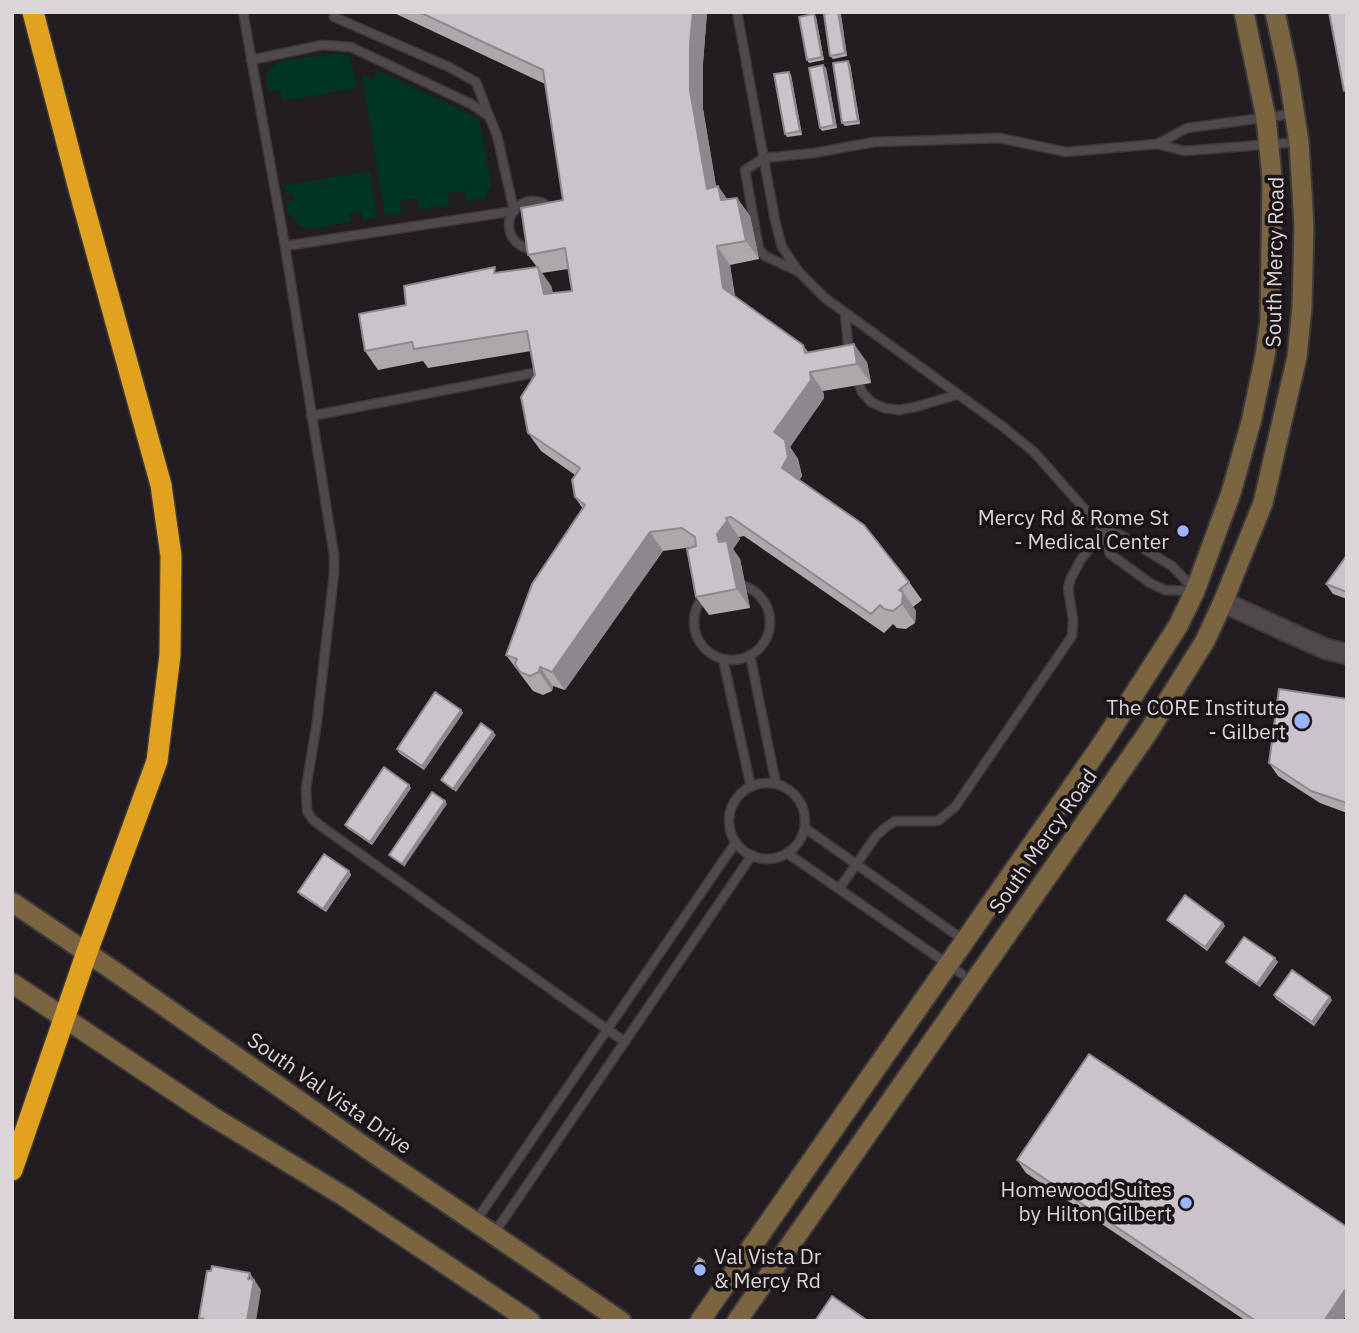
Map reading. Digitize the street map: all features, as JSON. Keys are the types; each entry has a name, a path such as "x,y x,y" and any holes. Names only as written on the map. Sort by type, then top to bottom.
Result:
{"highway":[{"path":"12,1170 87,951 157,761 170,655 172,556 161,485 33,12"}],"main road":[{"path":"1244,12 1266,118"},
{"name":"South Mercy Road","path":"737,1321 1147,734 1205,640 1223,602 1263,503 1297,357 1302,307 1304,226 1299,142 1275,12"},
{"name":"South Mercy Road","path":"701,1321 955,969 965,941 1154,666 1195,591 1231,493 1251,422 1265,356 1270,321 1272,258 1272,178 1266,118"},
{"path":"1195,591 1223,602"},
{"name":"South Val Vista Drive","path":"12,902 87,951 493,1235 621,1321"},
{"path":"12,983 210,1115 345,1197 530,1321"}],"street":[{"path":"1223,602 1308,641 1347,654"}],"lane":[{"path":"243,12 323,480 334,573 317,722 306,788 307,811 313,820 325,829 625,1042"},
{"path":"737,12 775,220 782,247 799,272 825,298 1034,452 1103,530 1110,554 1150,583 1165,590 1195,591"},
{"path":"285,246 514,211 527,202 543,204 554,215 554,236 544,246 537,248 521,246 515,241 509,226 514,211 497,135 476,82 449,67 334,17"},
{"path":"251,60 322,45 351,47 471,104 489,116"},
{"path":"1157,144 1187,128 1294,114"},
{"path":"799,272 765,256 759,249 744,170 764,158 814,153 874,142 1000,138 1066,152 1157,144 1184,151 1299,142"},
{"path":"845,313 847,346 853,367 862,392 871,402 884,408 899,410 956,395"},
{"path":"310,416 544,371"},
{"path":"1103,530 1121,535 1172,566 1195,591"},
{"path":"839,889 876,836 895,821 938,821 955,807 1072,636 1073,619 1068,588 1080,561 1103,530"},
{"path":"737,583 757,592 768,609 770,630 765,641 750,655 735,660 723,659 702,646 696,635 695,611 701,600 717,587 737,583"},
{"path":"750,655 776,784"},
{"path":"723,659 751,787"},
{"path":"776,784 796,795 805,816 804,828 795,846 787,853 770,858 752,855 736,842 731,832 731,811 742,793 751,787 776,784"},
{"path":"804,828 965,941"},
{"path":"475,1222 736,842"},
{"path":"787,853 955,969"},
{"path":"493,1235 752,855"}],"green space":[{"path":"344,53 351,57 357,88 282,101 280,90 268,91 266,75 276,63"},
{"path":"377,70 477,118 491,184 485,197 467,201 464,190 448,194 449,205 420,210 417,198 400,201 402,213 385,216 362,75 373,80"},
{"path":"370,171 377,217 363,220 361,212 349,214 350,222 311,229 300,226 289,214 286,201 294,200 293,193 286,194 285,185"}],"building":[{"path":"419,12 693,12 690,90 707,189 718,186 721,200 737,198 746,241 717,246 723,288 803,345 805,353 854,344 857,364 810,372 811,380 774,432 785,440 788,457 782,468 864,525 909,582 899,590 903,592 902,604 893,611 880,605 871,614 731,517 726,518 727,521 717,534 719,542 727,541 737,589 696,597 687,549 696,546 695,537 682,528 650,532 552,672 540,667 539,672 530,676 520,672 515,664 517,659 506,655 532,584 585,505 575,497 572,480 580,468 528,433 521,397 535,375 527,331 414,349 412,342 365,351 359,314 406,305 404,286 495,267 494,273 538,267 544,294 572,291 565,248 528,255 521,208 563,200 543,70"},
{"path":"838,12 845,53 830,56 824,14"},
{"path":"1329,12 1347,12 1347,90 1344,91"},
{"path":"814,14 822,57 807,60 799,17"},
{"path":"848,61 858,121 842,123 833,63"},
{"path":"823,65 834,125 820,128 809,68"},
{"path":"789,72 800,131 785,134 774,74"},
{"path":"1347,555 1347,592 1326,584"},
{"path":"1279,689 1347,699 1347,803 1311,791 1269,763"},
{"path":"435,692 461,710 422,766 397,749"},
{"path":"481,723 493,732 453,789 441,780"},
{"path":"384,767 409,785 370,842 345,825"},
{"path":"432,792 445,801 402,864 389,855"},
{"path":"324,854 349,871 323,909 298,892"},
{"path":"1185,895 1223,923 1205,947 1167,920"},
{"path":"1244,937 1275,958 1257,984 1226,962"},
{"path":"1292,970 1330,997 1312,1022 1274,995"},
{"name":"Homewood Suites by Hilton Gilbert","path":"1089,1054 1347,1227 1347,1287 1324,1321 1256,1321 1017,1160"},
{"path":"699,1258 704,1261 697,1270 693,1267"},
{"path":"212,1266 250,1273 248,1279 254,1280 247,1321 204,1321 199,1318 207,1271 211,1271"},
{"path":"832,1296 868,1321 815,1321"}],"place":[{"name":"Mercy Rd & Rome St - Medical Center","path":"1183,531"},
{"name":"The CORE Institute - Gilbert","path":"1302,721"},
{"name":"Homewood Suites by Hilton Gilbert","path":"1186,1203"},
{"name":"Val Vista Dr & Mercy Rd","path":"700,1270"}]}
